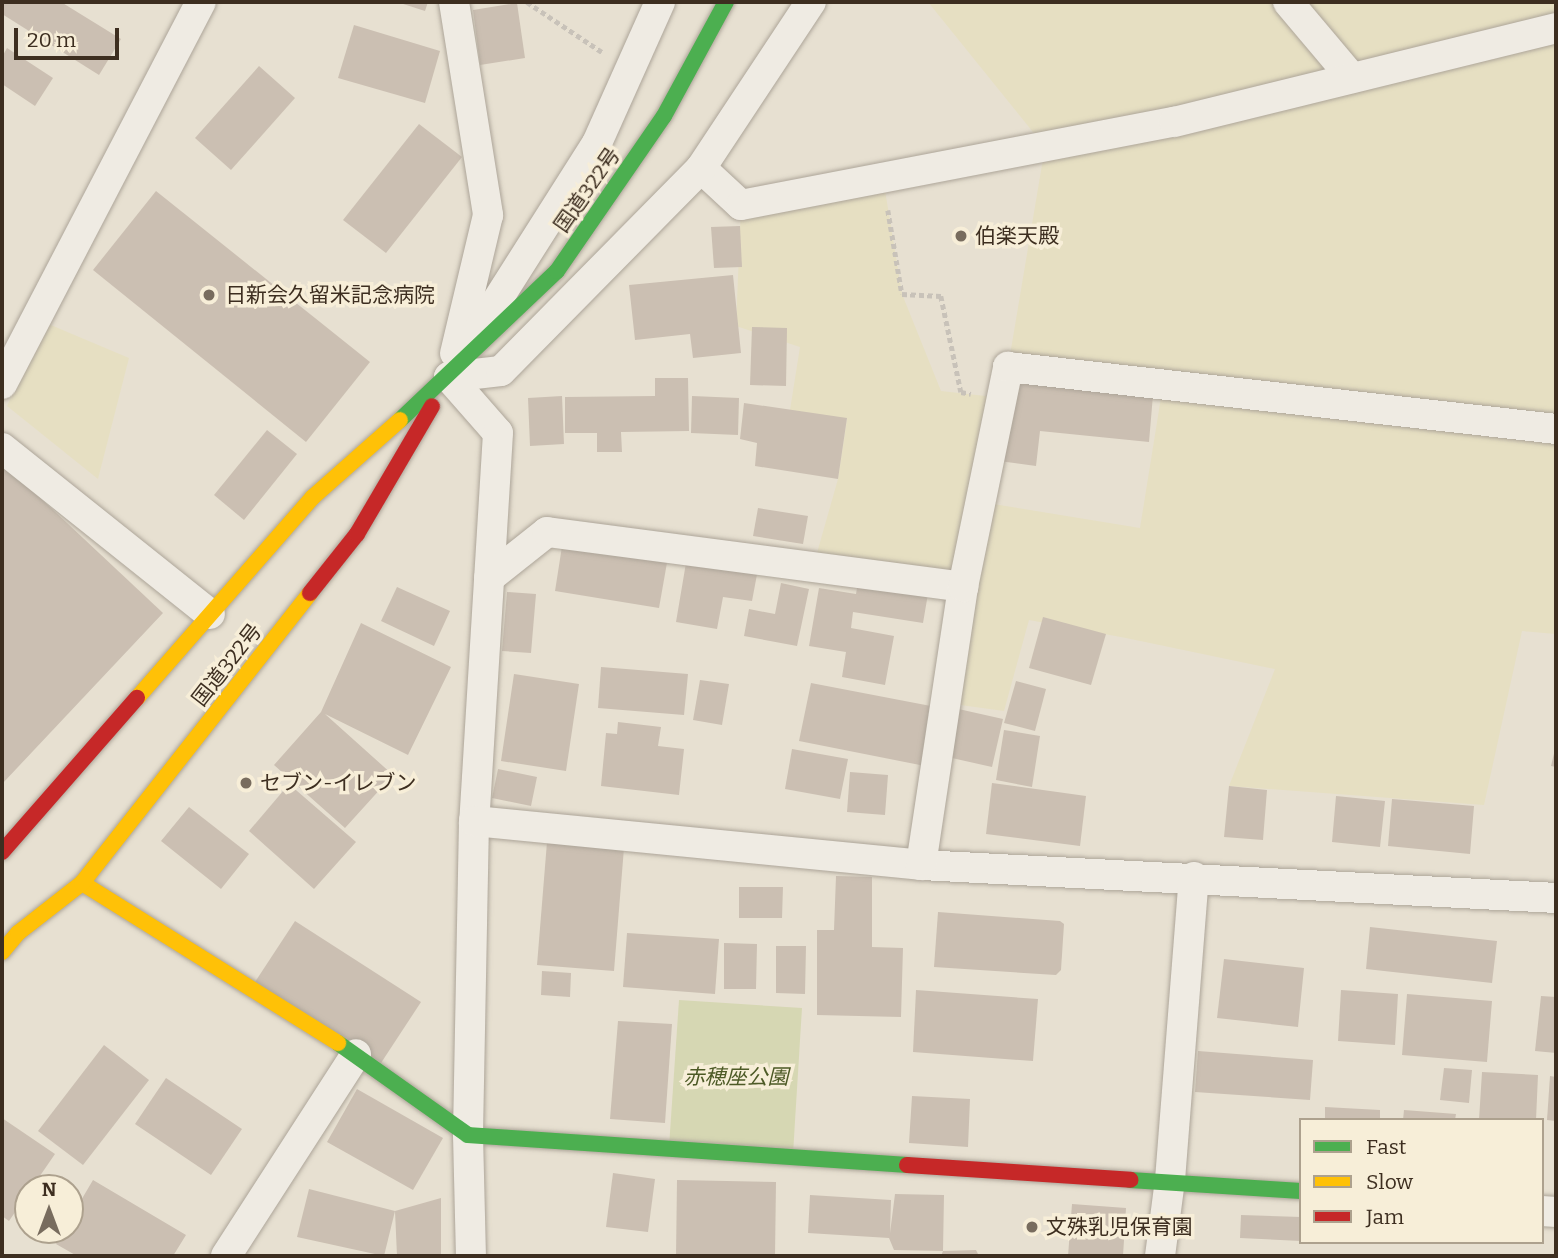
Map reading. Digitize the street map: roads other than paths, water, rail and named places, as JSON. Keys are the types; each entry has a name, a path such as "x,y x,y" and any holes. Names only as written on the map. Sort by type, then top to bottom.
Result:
{"main road":[{"name":"国道322号","path":"2,852 313,497 449,377 557,271 664,116 726,2"},
{"name":"国道322号","path":"2,952 18,933 82,883 358,534 449,377"},
{"path":"82,883 356,1054 468,1135 1170,1180 1299,1191"}],"street":[{"path":"2,384 201,2"},
{"path":"449,377 488,215 454,2"},
{"path":"449,377 597,143 660,2"},
{"path":"449,377 501,371 701,168 811,2"},
{"path":"1288,2 1352,78"},
{"path":"701,168 741,205 1174,122 1556,28"},
{"path":"921,865 963,587 1008,368 1556,429"},
{"path":"449,377 498,433 474,821 468,1135 471,1256"},
{"path":"2,448 210,614"},
{"path":"489,578 547,532 963,587"},
{"path":"474,821 921,865 1194,877 1556,898"},
{"path":"1160,1256 1170,1180 1194,877"},
{"path":"226,1256 356,1054"}],"place":[{"name":"伯楽天殿","path":"961,236"},
{"name":"日新会久留米記念病院","path":"209,295"},
{"name":"セブン-イレブン","path":"246,783"},
{"name":"文殊乳児保育園","path":"1032,1227"}],"park label":[{"name":"赤穂座公園","path":"736,1077"}]}
